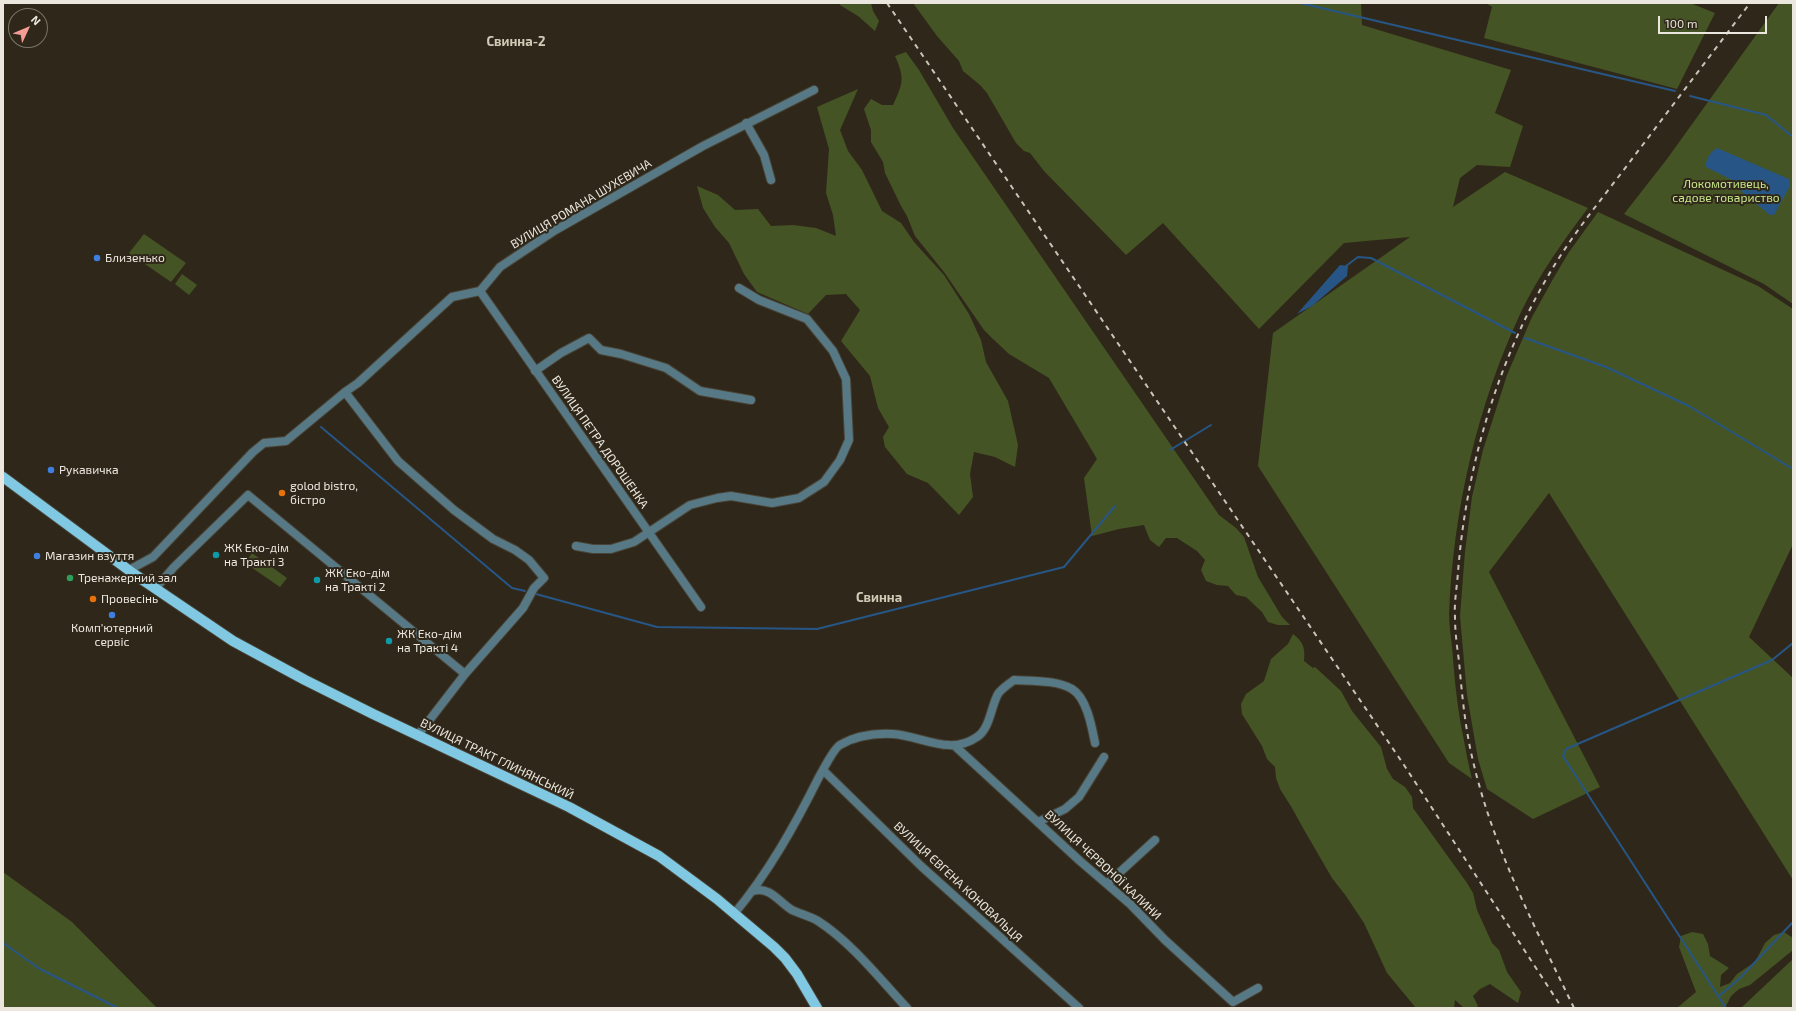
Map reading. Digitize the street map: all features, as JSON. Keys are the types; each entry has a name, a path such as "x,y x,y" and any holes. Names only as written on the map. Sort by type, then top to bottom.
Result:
{"main road":[{"name":"ВУЛИЦЯ ТРАКТ ГЛИНЯНСЬКИЙ","path":"3,477 131,572 236,643 306,680 569,807 658,856 702,887 785,958 797,974 817,1008"}],"street":[{"name":"ВУЛИЦЯ РОМАНА ШУХЕВИЧА","path":"480,291 500,267 554,231 703,146 814,90"},
{"path":"746,123 764,155 771,180"},
{"path":"576,546 593,549 611,548 634,542 690,506 717,498 731,496 772,503 799,498 824,482 840,460 849,440 846,379 833,351 807,319 759,300 739,288"},
{"path":"131,572 153,557 253,452 264,443 286,441 345,392 358,384 452,297 480,291"},
{"name":"ВУЛИЦЯ ПЕТРА ДОРОШЕНКА","path":"480,291 701,607"},
{"path":"535,371 561,353 589,338 601,350 621,354 666,368 700,391 750,400"},
{"path":"345,392 398,461 454,510 493,539 515,550 529,560 544,578 534,588 523,608 465,674 418,735"},
{"path":"155,589 174,567 248,495 465,674"},
{"path":"734,914 753,891 796,823 822,770 838,745 867,734 894,734 939,745 956,746 978,737 989,720 998,693 1014,680 1047,682 1073,690 1084,705 1090,719 1094,743"},
{"name":"ВУЛИЦЯ ЧЕРВОНОЇ КАЛИНИ","path":"956,746 1108,884 1233,1002 1258,988"},
{"path":"1038,822 1065,809 1079,797 1104,757"},
{"name":"ВУЛИЦЯ ЄВГЕНА КОНОВАЛЬЦЯ","path":"822,770 921,866 1079,1008"},
{"path":"1108,884 1155,840"},
{"path":"753,891 759,889 769,891 792,910 816,920 841,937 907,1008"}],"green space":[{"path":"840,3 871,3 873,11 879,21 875,31 858,16 840,5"},
{"path":"913,3 1361,3 1362,25 1511,70 1495,113 1523,126 1510,167 1477,165 1460,178 1453,207 1505,172 1588,208 1536,285 1521,312 1505,348 1480,421 1462,498 1451,575 1449,618 1455,684 1472,779 1449,763 1258,466 1273,333 1410,237 1344,243 1259,329 1163,223 1126,255 1044,171 1030,153 1024,151 1016,143 987,93 963,71 959,61 937,36"},
{"path":"1486,3 1690,3 1715,13 1677,89 1484,38 1492,7"},
{"name":"Локомотивець, садове товариство","path":"1779,3 1793,3 1793,304 1764,284 1624,214 1667,159"},
{"path":"906,52 919,70 953,128 1219,515 1236,528 1244,537 1258,577 1282,617 1290,625 1278,625 1268,622 1262,612 1246,597 1236,595 1228,586 1217,585 1206,581 1201,570 1205,560 1197,551 1177,538 1166,538 1159,547 1150,540 1144,525 1119,529 1092,536 1084,478 1097,459 1049,378 1009,354 984,330 944,272 915,236 907,216 885,173 883,162 871,142 871,130 864,109 871,99 882,105 893,105 902,81 895,56"},
{"path":"858,89 840,130 848,151 862,170 882,211 901,223 914,242 944,275 969,314 981,340 986,362 1008,401 1018,445 1015,467 995,457 974,452 970,474 973,497 959,515 928,483 907,474 885,447 883,437 889,427 878,408 870,376 841,341 860,310 846,294 826,295 808,314 757,292 744,274 729,243 715,227 703,208 697,186 718,195 735,210 758,209 771,226 793,225 816,228 836,236 833,215 826,193 829,149 817,107"},
{"path":"1598,212 1758,286 1793,309 1793,544 1749,637 1793,678 1793,880 1549,493 1489,572 1600,787 1533,819 1487,789 1478,759 1467,695 1460,616 1465,552 1472,497 1483,450 1507,375 1532,317 1569,252"},
{"path":"144,234 186,263 171,282 129,253"},
{"path":"182,274 197,285 189,295 175,284"},
{"path":"252,553 287,578 280,587 245,563"},
{"path":"1293,634 1302,643 1304,661 1313,668 1315,667 1341,691 1352,711 1381,747 1387,769 1393,779 1405,787 1412,797 1413,808 1467,883 1473,893 1477,910 1492,943 1499,950 1507,972 1521,992 1518,1003 1490,984 1480,989 1473,996 1478,1006 1476,1008 1464,1008 1455,1000 1454,1008 1416,1008 1387,973 1364,923 1332,878 1280,789 1276,778 1275,767 1267,759 1262,746 1242,714 1241,704 1246,694 1264,681 1271,659 1288,644"},
{"path":"3,872 72,922 157,1008 3,1008"},
{"path":"1692,932 1703,934 1708,944 1710,956 1729,968 1721,975 1720,987 1730,983 1737,974 1755,962 1765,943 1774,935 1784,932 1793,938 1793,950 1750,985 1739,989 1731,996 1725,1008 1677,1008 1696,992 1679,947 1681,936"},
{"path":"1793,959 1793,1008 1742,1008 1742,1007"}],"water":[{"path":"1717,148 1789,179 1790,186 1774,215 1770,215 1743,193 1730,179 1706,167 1706,162 1709,156"},
{"path":"1340,265 1348,266 1347,276 1312,306 1297,314"}],"waterway":[{"path":"1300,3 1675,91"},
{"path":"1690,96 1766,115 1793,137"},
{"path":"1346,266 1358,257 1371,258 1515,333"},
{"path":"1525,338 1606,367 1689,406 1793,469"},
{"path":"1170,450 1211,425"},
{"path":"321,427 512,588 525,591"},
{"path":"536,594 657,627 817,629 1064,567 1115,506"},
{"path":"1726,1008 1563,756 1566,749 1772,660 1793,643"},
{"path":"1719,996 1739,979 1793,922"},
{"path":"3,943 40,969 118,1008"}],"railway":[{"path":"887,3 1404,765 1562,1008"},
{"path":"1574,1008 1530,917 1503,856 1481,793 1470,749 1456,634 1455,611 1462,534 1468,495 1486,419 1499,382 1513,345 1548,276 1566,247 1587,218 1750,3"}],"place":[{"name":"Близенько","path":"97,258"},
{"name":"Рукавичка","path":"51,470"},
{"name":"golod bistro, бістро","path":"282,493"},
{"name":"ЖК Еко-дім на Тракті 3","path":"216,555"},
{"name":"Магазин взуття","path":"37,556"},
{"name":"Тренажерний зал","path":"70,578"},
{"name":"ЖК Еко-дім на Тракті 2","path":"317,580"},
{"name":"Провесінь","path":"93,599"},
{"name":"Комп'ютерний сервіс","path":"112,615"},
{"name":"ЖК Еко-дім на Тракті 4","path":"389,641"}],"district":[{"name":"Свинна-2","path":"516,42"},
{"name":"Свинна","path":"879,598"}]}
